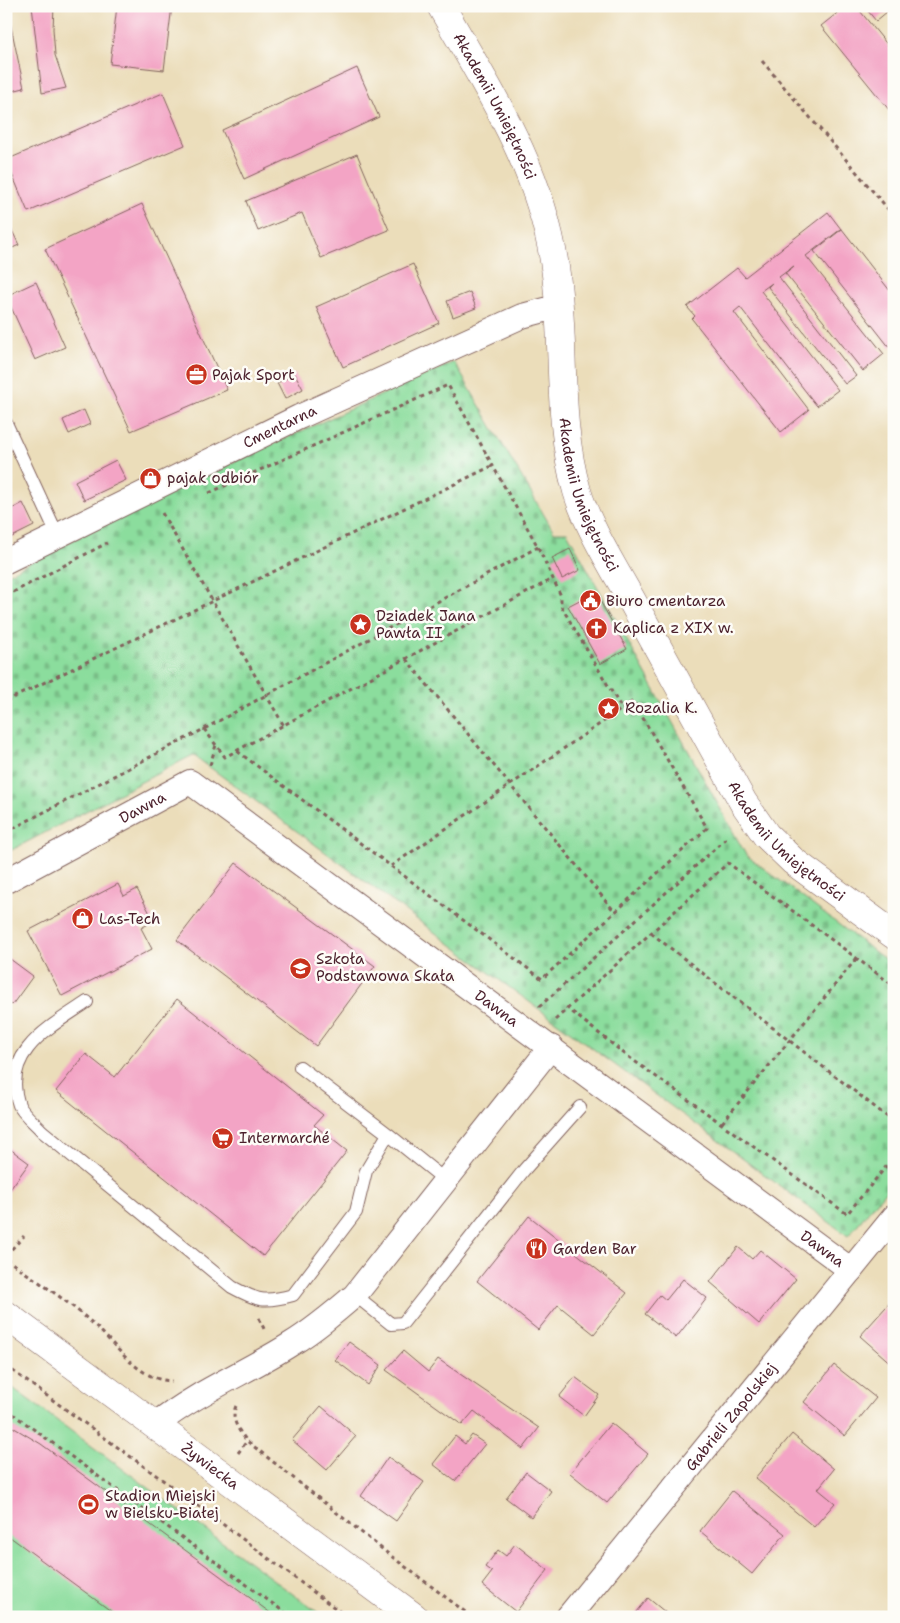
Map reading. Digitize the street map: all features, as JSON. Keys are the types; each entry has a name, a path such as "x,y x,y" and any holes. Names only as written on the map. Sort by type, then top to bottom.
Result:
{"street":[{"name":"Akademii Umiejętności","path":"441,6 518,143 538,191 555,265 560,306 566,441 578,492 604,550 743,802 766,835 793,861 894,935"},
{"name":"Cmentarna","path":"6,561 300,417 522,316 560,306"},
{"name":"Dawna","path":"6,881 190,782 551,1035 851,1270"},
{"path":"156,1425 181,1405 305,1335 320,1325 355,1295 445,1180 551,1035"},
{"name":"Gabrieli Zapolskiej","path":"568,1617 894,1217"},
{"name":"Żywiecka","path":"6,1315 414,1617"}],"lane":[{"path":"6,423 58,536"},
{"path":"87,1002 27,1044 15,1061 13,1082 19,1106 42,1131 232,1287 257,1300 277,1300 293,1295 356,1212 366,1171 388,1134"},
{"path":"300,1067 445,1180"},
{"path":"355,1295 391,1324 404,1323 524,1170 580,1107"}],"path":[{"path":"762,61 894,216"},
{"path":"207,494 448,385 538,547 561,596 561,606 622,709"},
{"path":"6,701 212,600 494,466"},
{"path":"149,491 284,726"},
{"path":"154,518 171,510"},
{"path":"6,596 110,541"},
{"path":"6,832 204,729 538,547"},
{"path":"204,729 225,757 552,579"},
{"path":"406,659 615,912"},
{"path":"237,751 542,979 708,828 633,701 391,866"},
{"path":"208,772 216,745"},
{"path":"538,1008 728,837"},
{"path":"551,1035 566,1007 728,863 894,986"},
{"path":"651,933 894,1122"},
{"path":"722,1123 857,958"},
{"path":"566,1007 626,1055 847,1214 894,1157"},
{"path":"6,1254 24,1236"},
{"path":"6,1259 90,1321 130,1362 160,1381 175,1381"},
{"path":"215,1387 240,1397 234,1411 236,1427 247,1441 391,1556 472,1617"},
{"path":"6,1409 291,1617"},
{"path":"197,1505 347,1617"}],"green space":[{"path":"454,362 554,532 567,532 746,855 894,966 894,1181 848,1236 193,755 6,853 6,575 154,498"},
{"name":"Stadion Miejski w Bielsku-Białej","path":"6,1383 324,1617 6,1617"}],"building":[{"path":"32,6 54,6 55,55 66,88 42,93"},
{"path":"117,6 172,6 164,70 110,64"},
{"path":"846,6 856,6 894,53 894,116 821,26"},
{"path":"864,6 894,6 876,21"},
{"path":"6,17 9,17 24,88 8,92"},
{"path":"357,68 379,117 244,179 222,130"},
{"path":"163,93 185,145 28,212 6,160"},
{"path":"357,154 389,230 321,258 302,213 258,231 246,201"},
{"path":"142,204 227,390 131,431 45,249"},
{"path":"828,212 841,229 806,256 884,354 863,371 785,273 794,266 779,277 856,376 845,384 768,287 772,283 761,291 838,390 817,406 740,307 734,312 809,410 781,432 692,319 695,316 687,307 737,268 745,277"},
{"path":"6,218 19,245 6,251"},
{"path":"842,229 894,296 894,345 890,348 814,251"},
{"path":"413,264 439,323 343,367 316,307"},
{"path":"36,282 65,347 35,360 6,296"},
{"path":"470,292 476,308 453,317 447,301"},
{"path":"295,374 303,389 285,399 277,383"},
{"path":"84,410 90,424 69,434 63,420"},
{"path":"116,460 126,480 84,500 75,481"},
{"path":"23,503 34,526 6,540 6,512"},
{"path":"570,549 580,570 562,579 552,558"},
{"name":"Kaplica z XIX w.","path":"595,592 627,649 600,664 568,606"},
{"path":"236,863 375,966 316,1046 177,940"},
{"path":"118,884 124,896 137,889 154,921 141,928 152,949 62,996 28,931"},
{"path":"6,956 33,976 12,1005 6,1001"},
{"name":"Intermarché","path":"177,999 323,1115 314,1125 347,1151 263,1256 56,1091 86,1054 115,1077"},
{"path":"6,1146 29,1163 6,1195"},
{"name":"Garden Bar","path":"529,1216 627,1293 594,1334 558,1305 538,1330 477,1281"},
{"path":"738,1247 752,1259 760,1250 796,1279 759,1324 710,1282"},
{"path":"683,1279 707,1298 676,1338 645,1314 660,1295 666,1300"},
{"path":"894,1298 894,1366 860,1336"},
{"path":"349,1342 381,1365 368,1385 335,1360"},
{"path":"403,1351 428,1372 438,1359 539,1428 523,1449 474,1411 462,1425 386,1370"},
{"path":"834,1365 876,1398 845,1436 804,1402"},
{"path":"575,1377 599,1395 584,1416 559,1397"},
{"path":"321,1406 356,1436 327,1470 292,1440"},
{"path":"6,1423 41,1444 276,1617 119,1617 6,1534"},
{"path":"611,1423 648,1454 607,1503 570,1473"},
{"path":"792,1434 834,1469 818,1489 835,1503 814,1527 755,1478"},
{"path":"472,1435 485,1444 455,1481 433,1464 455,1436 465,1444"},
{"path":"388,1457 424,1482 396,1521 361,1496"},
{"path":"526,1472 551,1491 531,1517 506,1498"},
{"path":"732,1491 785,1534 752,1574 700,1531"},
{"path":"515,1544 548,1570 516,1612 482,1585 492,1572 485,1567 498,1550 506,1556"},
{"path":"648,1598 671,1617 633,1617"}],"place":[{"name":"Pajak Sport","path":"196,375"},
{"name":"pajak odbiór","path":"151,478"},
{"name":"Biuro cmentarza","path":"590,601"},
{"name":"Dziadek Jana Pawła II","path":"360,625"},
{"name":"Kaplica z XIX w.","path":"597,628"},
{"name":"Rozalia K.","path":"609,708"},
{"name":"Las-Tech","path":"83,919"},
{"name":"Szkoła Podstawowa Skała","path":"300,968"},
{"name":"Intermarché","path":"223,1138"},
{"name":"Garden Bar","path":"537,1249"},
{"name":"Stadion Miejski w Bielsku-Białej","path":"89,1505"}]}
